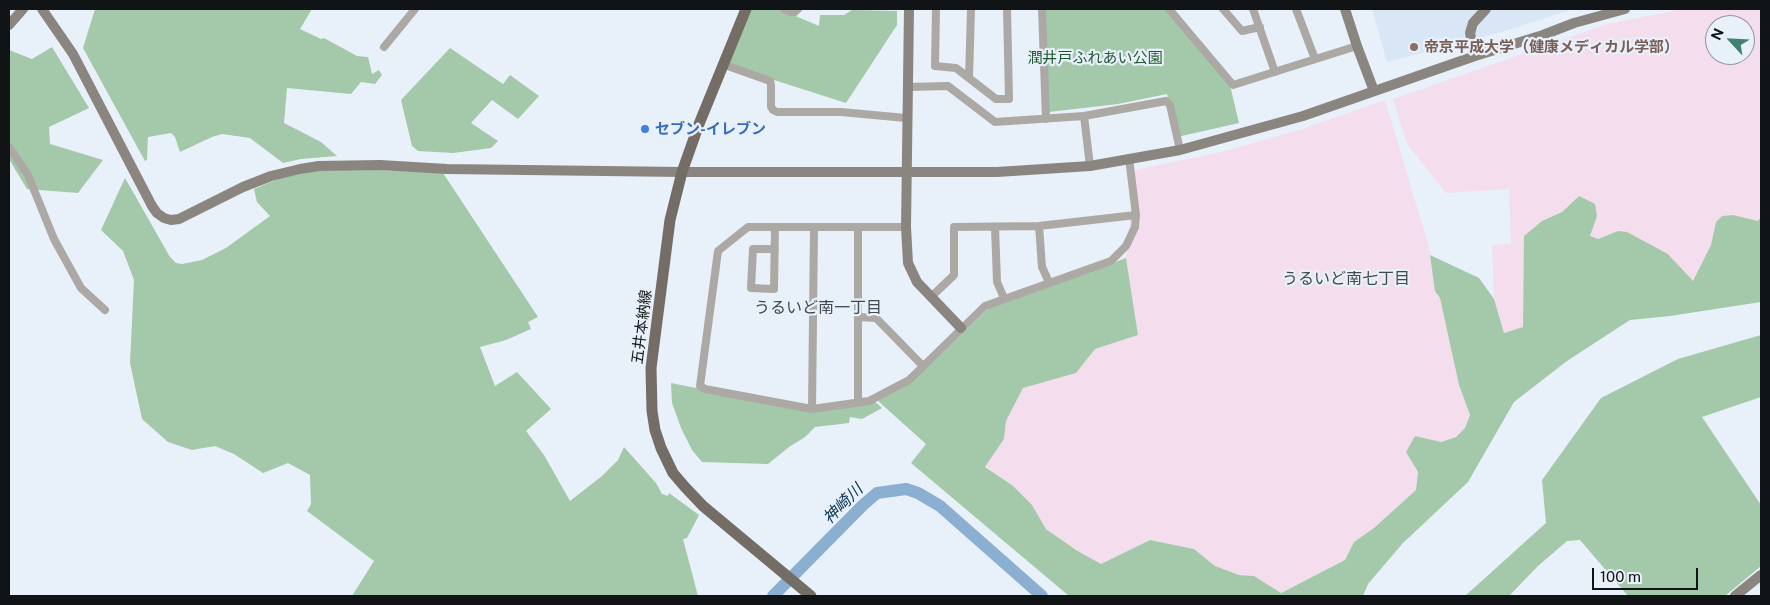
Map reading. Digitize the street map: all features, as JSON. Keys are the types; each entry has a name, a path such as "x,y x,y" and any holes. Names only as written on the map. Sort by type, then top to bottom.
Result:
{"main road":[{"name":"五井本納線","path":"746,9 699,124 682,172 670,220 651,368 652,411 660,448 673,473 689,492 810,596"}],"street":[{"path":"9,25 23,9"},
{"path":"42,9 73,54 152,206 164,218 179,219 261,180 300,169 319,166 380,165 447,169 682,172 997,172 1090,166 1180,150 1303,116 1574,23 1625,9"},
{"path":"384,47 415,9"},
{"path":"784,9 791,12 795,12 798,9"},
{"path":"909,9 906,118 908,172 907,252 911,273 917,282 961,328"},
{"path":"936,9 935,66 956,68 996,100 1009,99 1007,9"},
{"path":"969,78 971,9"},
{"path":"1042,9 1046,119"},
{"path":"1169,9 1233,86 1357,46"},
{"path":"1223,9 1242,31 1260,26"},
{"path":"1253,9 1275,72"},
{"path":"1296,9 1315,59"},
{"path":"1345,9 1374,91"},
{"path":"1475,56 1470,33 1473,23 1486,9"},
{"path":"722,64 770,81 771,107 777,112 841,112 906,118"},
{"path":"908,86 948,86 995,122 1084,116 1166,101 1170,105 1180,150"},
{"path":"1084,116 1090,166"},
{"path":"9,147 28,175 54,239 81,288 105,310"},
{"path":"906,227 748,227 718,251 700,386 704,389 812,409 869,401 909,380 985,306 1110,261 1126,246 1135,227 1136,215 1128,158"},
{"path":"931,297 954,275 954,227 1039,226 1136,215"},
{"path":"1039,226 1042,267 1049,282"},
{"path":"775,227 775,249 774,289 752,288 753,249 775,249"},
{"path":"858,227 858,402"},
{"path":"995,227 997,282 1004,298"},
{"path":"812,409 814,228"},
{"path":"858,317 876,318 923,366"},
{"path":"1735,596 1761,575"}],"shaded area":[{"name":"帝京平成大学（健康メディカル学部）","path":"1372,9 1573,9 1502,32 1387,62"},
{"path":"1683,9 1761,9 1761,217 1759,221 1733,215 1716,222 1711,245 1693,282 1668,254 1618,231 1598,239 1589,236 1597,216 1578,196 1562,212 1542,221 1525,236 1523,327 1504,333 1494,299 1492,245 1511,244 1509,189 1446,193 1407,144 1393,99 1608,24"},
{"path":"1385,100 1431,254 1459,385 1470,415 1465,428 1456,437 1406,452 1418,472 1416,490 1374,528 1354,542 1345,560 1280,593 1254,576 1239,575 1215,566 1194,549 1150,540 1101,564 1076,550 1046,529 1032,505 1012,485 985,466 1004,439 1006,421 1023,388 1076,373 1095,349 1138,335 1126,258 1135,170 1221,152 1299,130"}],"green space":[{"path":"95,9 312,9 300,29 321,39 324,38 357,56 368,57 372,74 379,70 382,75 375,84 361,82 351,94 287,88 284,123 321,142 337,156 301,159 283,163 250,138 222,134 180,152 175,137 171,133 148,137 147,160 145,161 83,48"},
{"path":"749,9 779,9 819,26 820,15 844,15 852,10 897,11 897,25 846,103 727,65"},
{"name":"潤井戸ふれあい公園","path":"1044,9 1165,9 1230,85 1239,123 1177,137 1167,94 1118,104 1049,112"},
{"path":"52,47 89,108 49,127 50,144 103,160 78,193 27,189 9,159 9,50 32,59"},
{"path":"450,48 503,84 510,75 539,96 518,119 492,100 471,123 498,141 491,148 453,153 418,151 412,146 401,100"},
{"path":"360,169 443,173 538,317 528,322 531,329 506,340 480,347 495,386 517,372 551,409 526,431 544,455 570,501 602,476 618,460 624,447 656,483 662,494 668,496 669,493 699,515 687,538 683,539 698,596 352,596 374,561 307,511 311,504 310,475 288,463 263,473 234,454 215,446 192,450 168,442 142,419 130,363 134,280 123,251 101,230 125,178 170,257 176,263 182,264 202,260 226,248 270,216 257,202 254,189 280,178 315,171"},
{"path":"1579,196 1595,204 1597,216 1590,236 1598,239 1618,231 1627,232 1668,254 1693,281 1711,245 1716,222 1722,216 1733,215 1758,221 1761,217 1761,302 1630,320 1567,361 1514,402 1468,482 1403,543 1368,584 1363,596 1069,596 911,463 926,444 877,400 909,382 924,370 989,308 1126,258 1138,335 1095,349 1076,373 1023,388 1006,421 1004,439 985,467 1012,485 1032,505 1046,529 1076,550 1101,564 1150,540 1194,549 1215,566 1239,575 1254,576 1281,593 1345,560 1354,542 1374,528 1416,490 1418,472 1406,452 1415,436 1441,442 1456,437 1465,428 1470,415 1459,385 1440,298 1435,291 1430,255 1479,278 1494,299 1504,333 1523,327 1524,236 1542,221 1562,212"},
{"path":"1761,335 1761,397 1702,417 1761,505 1761,566 1725,596 1628,596 1580,540 1567,541 1538,566 1509,596 1465,596 1546,523 1542,480 1601,398 1678,359"},
{"path":"671,383 796,408 871,398 882,408 862,419 850,417 849,423 815,427 805,437 768,464 702,462 692,450 681,428 672,403"}],"waterway":[{"name":"神崎川","path":"773,596 877,493 906,489 918,493 940,506 1042,596"}],"place":[{"name":"帝京平成大学（健康メディカル学部）","path":"1414,47"},
{"name":"セブン-イレブン","path":"645,129"}],"district":[{"name":"うるいど南七丁目","path":"1346,279"},
{"name":"うるいど南一丁目","path":"818,308"}]}
